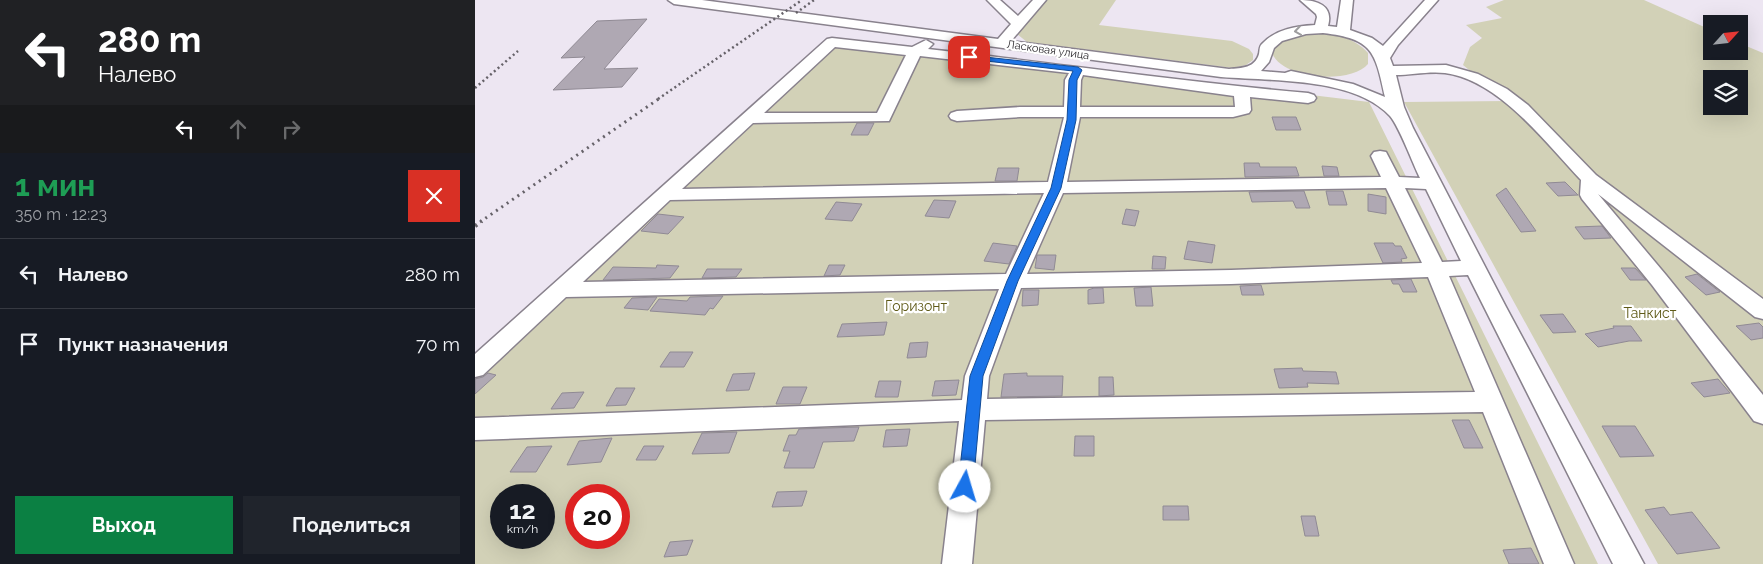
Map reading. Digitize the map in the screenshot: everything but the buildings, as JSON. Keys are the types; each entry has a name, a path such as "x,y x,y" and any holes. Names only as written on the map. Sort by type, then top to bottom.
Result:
{"street":[{"name":"Ласковая улица","path":"674,0 1221,73 1303,79"},
{"path":"993,0 1019,24"},
{"path":"1002,43 1040,0"},
{"path":"1306,0 1322,12 1337,32 1373,45 1385,64 1398,115 1629,564"},
{"path":"1337,0 1337,32"},
{"path":"1337,32 1347,0"},
{"path":"1330,83 1359,82 1373,77 1381,71 1392,42 1402,34 1432,0"},
{"path":"1221,73 1243,73 1253,70 1261,65 1266,55 1267,46 1274,38 1287,32 1337,32 1385,37 1402,34"},
{"path":"748,118 883,118 915,51 939,36"},
{"path":"475,368 832,42 1078,70 1243,92 1308,98"},
{"path":"1266,55 1274,66 1290,75 1368,92 1387,102 1398,115"},
{"path":"1385,64 1460,72 1501,92 1521,108 1590,179 1763,312"},
{"path":"957,564 977,376 1013,281 1056,188 1072,120 1073,80 1078,70"},
{"path":"1285,96 1293,85 1303,79"},
{"path":"957,116 1072,112 1233,112 1243,110 1243,92"},
{"path":"1380,156 1435,268 1559,564"},
{"path":"1590,179 1589,195 1659,280 1763,414"},
{"path":"663,196 1393,182 1432,184"},
{"path":"562,290 1231,277 1435,268 1476,268"},
{"path":"475,429 973,410 1491,402"}],"green space":[{"path":"1047,0 1116,0 1099,25 1232,41 1249,49 1253,54 1253,60 1246,65 1233,68 1027,42 1017,34"},
{"name":"Танкист","path":"1504,0 1644,0 1703,26 1703,60 1748,60 1748,47 1763,53 1763,564 1658,564 1404,102 1507,101 1463,65 1470,47 1482,38 1466,25 1502,18 1486,7"},
{"path":"1317,32 1351,40 1368,53 1368,64 1359,71 1332,77 1300,73 1287,68 1276,60 1271,50 1282,37"},
{"name":"Горизонт","path":"832,37 1369,102 1598,564 475,564 475,354"}],"railway":[{"path":"658,99 802,0"},
{"path":"796,13 814,0"},
{"path":"475,88 518,51"},
{"path":"480,222 660,98"},
{"path":"475,226 482,221"}],"route":[{"path":"965,487 977,376 1013,281 1056,188 1072,120 1073,80 1078,70 969,57"}]}
